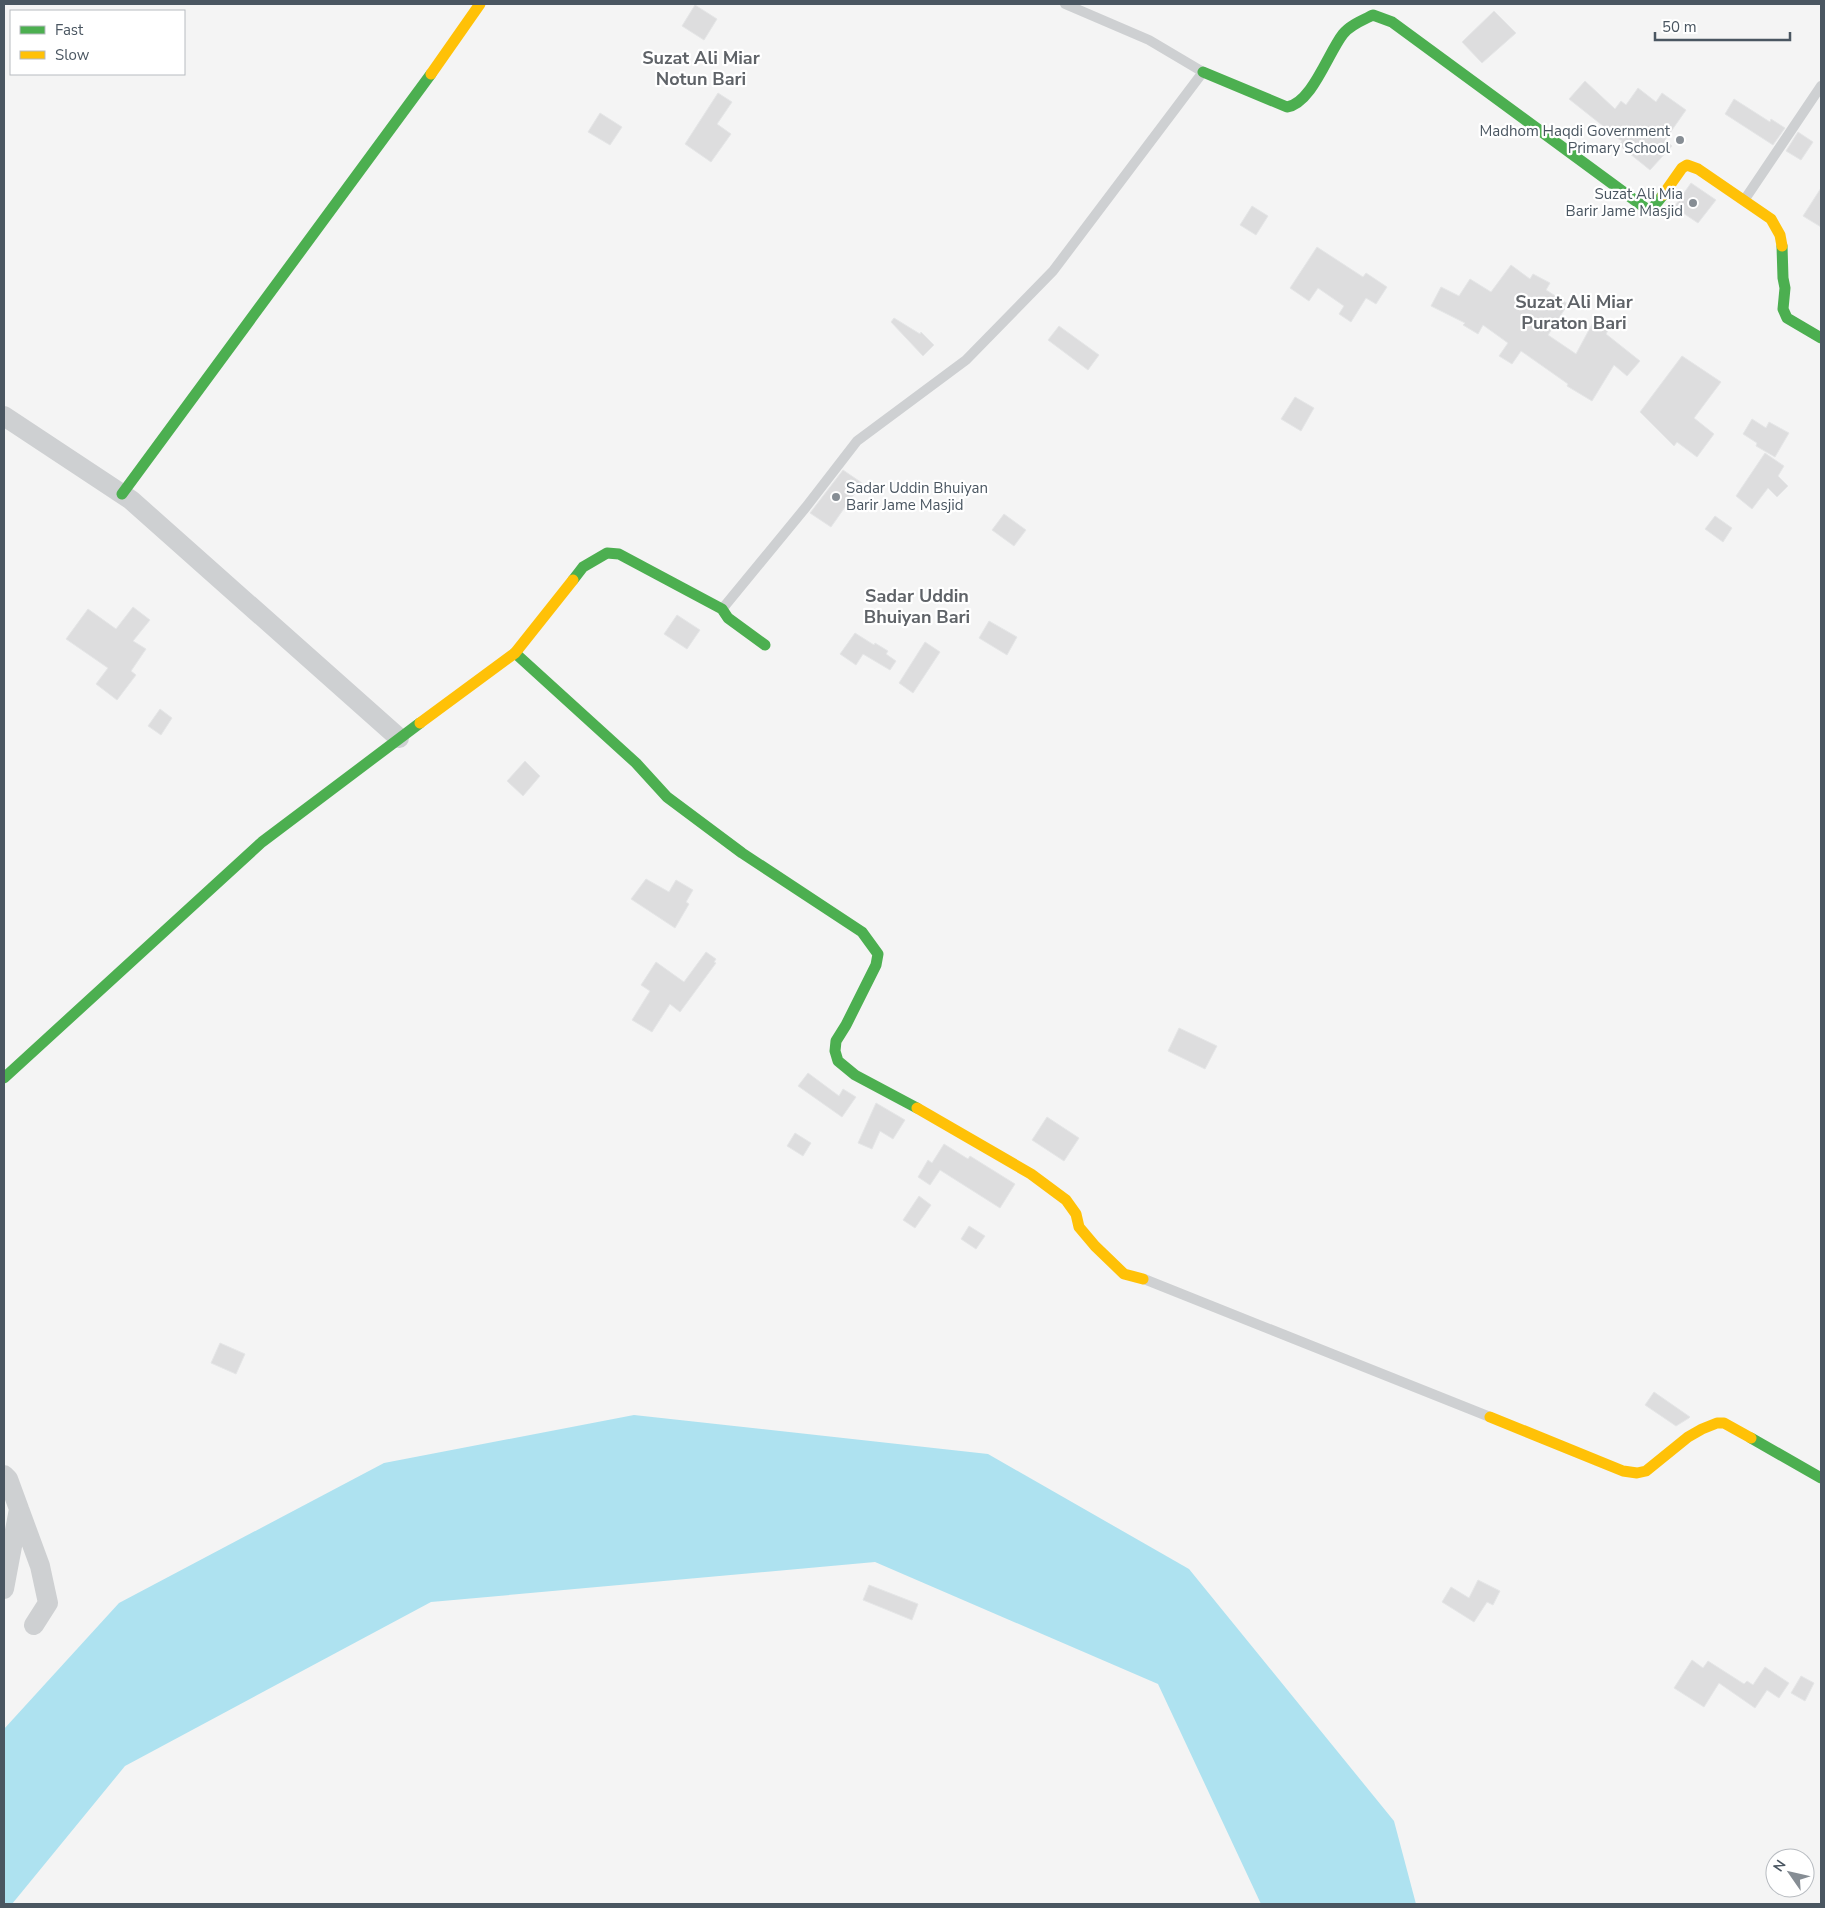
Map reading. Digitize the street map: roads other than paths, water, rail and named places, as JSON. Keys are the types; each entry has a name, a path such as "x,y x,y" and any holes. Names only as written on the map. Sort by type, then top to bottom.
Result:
{"street":[{"path":"122,494 387,135 480,4"},
{"path":"1203,72 1287,107 1293,106 1300,103 1305,97 1344,32 1373,14 1392,22 1648,210 1652,210 1682,168 1687,165 1698,169 1771,219 1780,235 1783,248 1785,288 1783,309 1787,318 1821,338"},
{"path":"4,416 131,500 399,738"},
{"path":"4,1078 262,842 514,653 583,567 607,553 619,554 722,609 728,618 765,645"},
{"path":"514,653 636,763 667,797 742,853 862,932 870,942 878,954 876,964 846,1026 836,1041 835,1050 838,1061 855,1075 907,1102 1031,1174 1066,1200 1076,1214 1080,1227 1095,1246 1124,1274 1143,1278"},
{"path":"1490,1416 1623,1471 1640,1473 1651,1469 1669,1451 1699,1430 1716,1422 1724,1423 1821,1478"},
{"path":"4,1475 8,1479 40,1566 48,1603 34,1625"},
{"path":"4,1589 19,1507"}],"lane":[{"path":"722,609 857,441 966,360 1053,271 1203,72 1149,40 1065,4"},
{"path":"1744,200 1821,86"},
{"path":"1143,1278 1490,1416"}],"water":[{"path":"634,1415 988,1454 1189,1569 1394,1821 1416,1904 1261,1904 1158,1684 875,1562 431,1602 125,1766 12,1904 4,1904 4,1729 119,1603 384,1463"}],"place":[{"name":"Madhom Haqdi Government Primary School","path":"1680,140"},
{"name":"Suzat Ali Mia Barir Jame Masjid","path":"1693,203"},
{"name":"Sadar Uddin Bhuiyan Barir Jame Masjid","path":"836,497"}],"district":[{"name":"Suzat Ali Miar Notun Bari","path":"701,68"},
{"name":"Suzat Ali Miar Puraton Bari","path":"1574,312"},
{"name":"Sadar Uddin Bhuiyan Bari","path":"917,606"}]}
